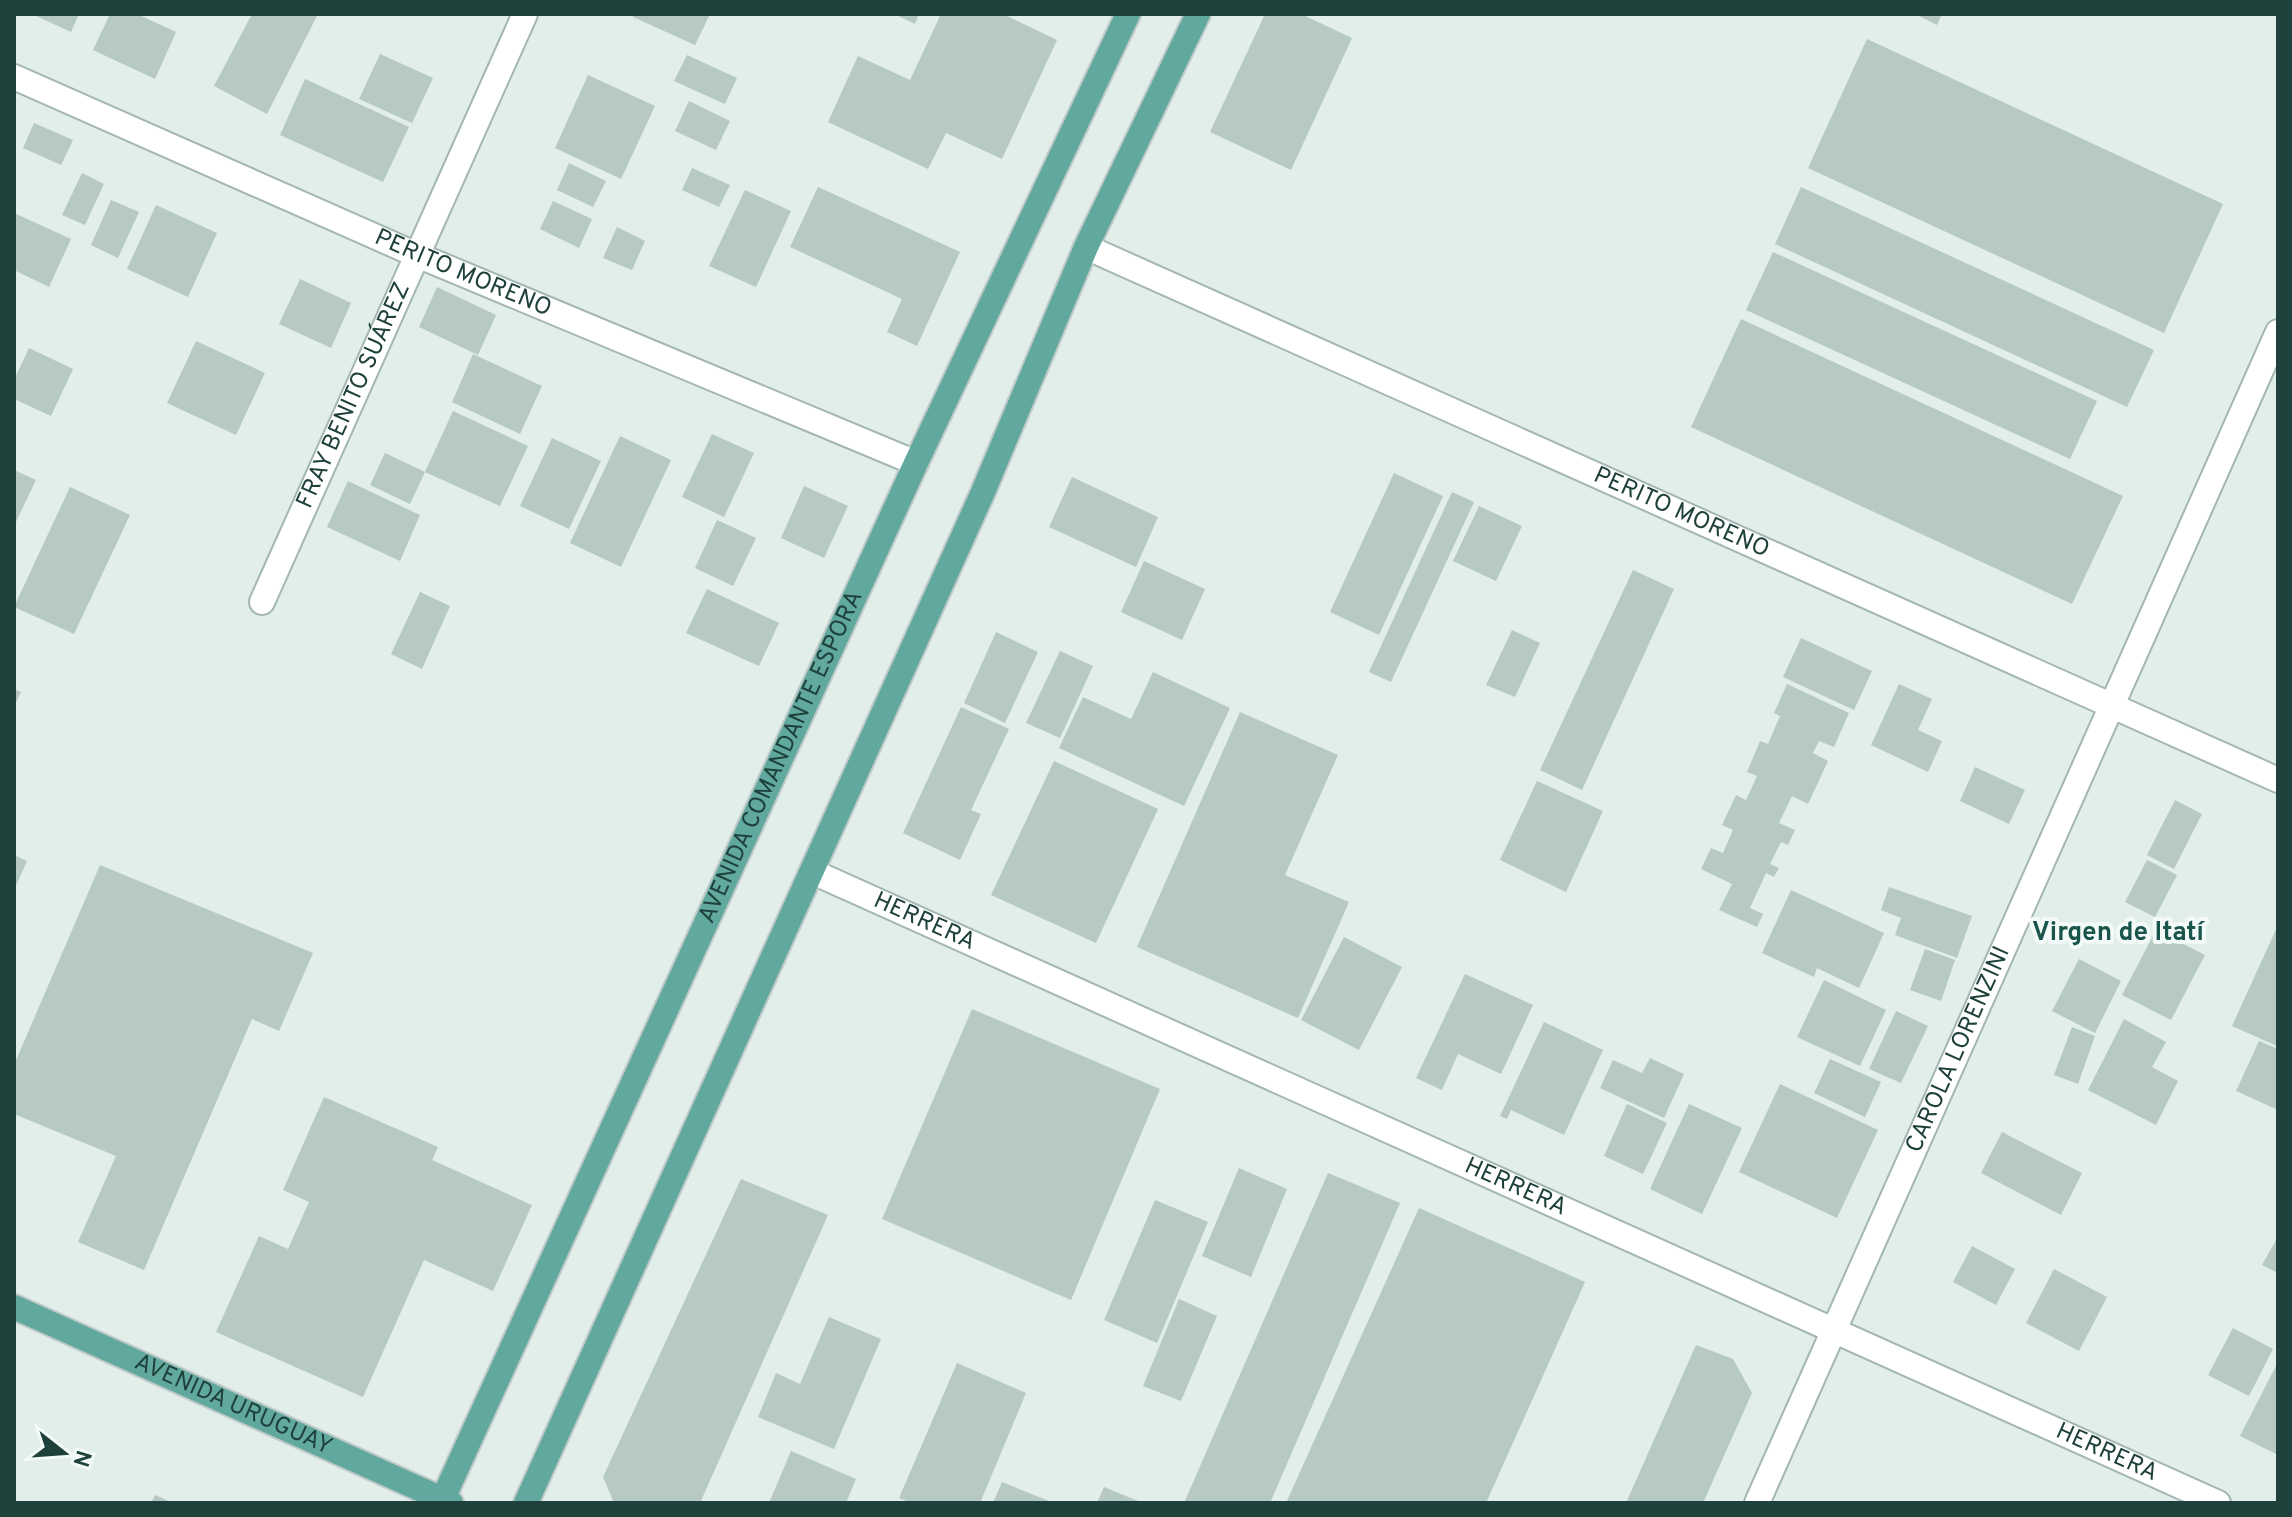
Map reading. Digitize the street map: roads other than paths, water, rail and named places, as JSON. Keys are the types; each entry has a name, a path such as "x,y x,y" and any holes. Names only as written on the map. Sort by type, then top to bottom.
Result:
{"main road":[{"name":"AVENIDA COMANDANTE ESPORA","path":"445,1502 916,463 1128,14"},
{"path":"526,1503 983,492 1086,247 1198,14"},
{"name":"AVENIDA URUGUAY","path":"14,1307 445,1502"}],"street":[{"name":"FRAY BENITO SUÁREZ","path":"262,602 525,14"},
{"name":"PERITO MORENO","path":"14,77 417,255 916,463"},
{"name":"PERITO MORENO","path":"1086,247 2278,780"},
{"name":"CAROLA LORENZINI","path":"1757,1503 2278,332"},
{"name":"HERRERA","path":"813,872 2218,1503"}],"district":[{"name":"Virgen de Itatí","path":"2118,933"}]}
